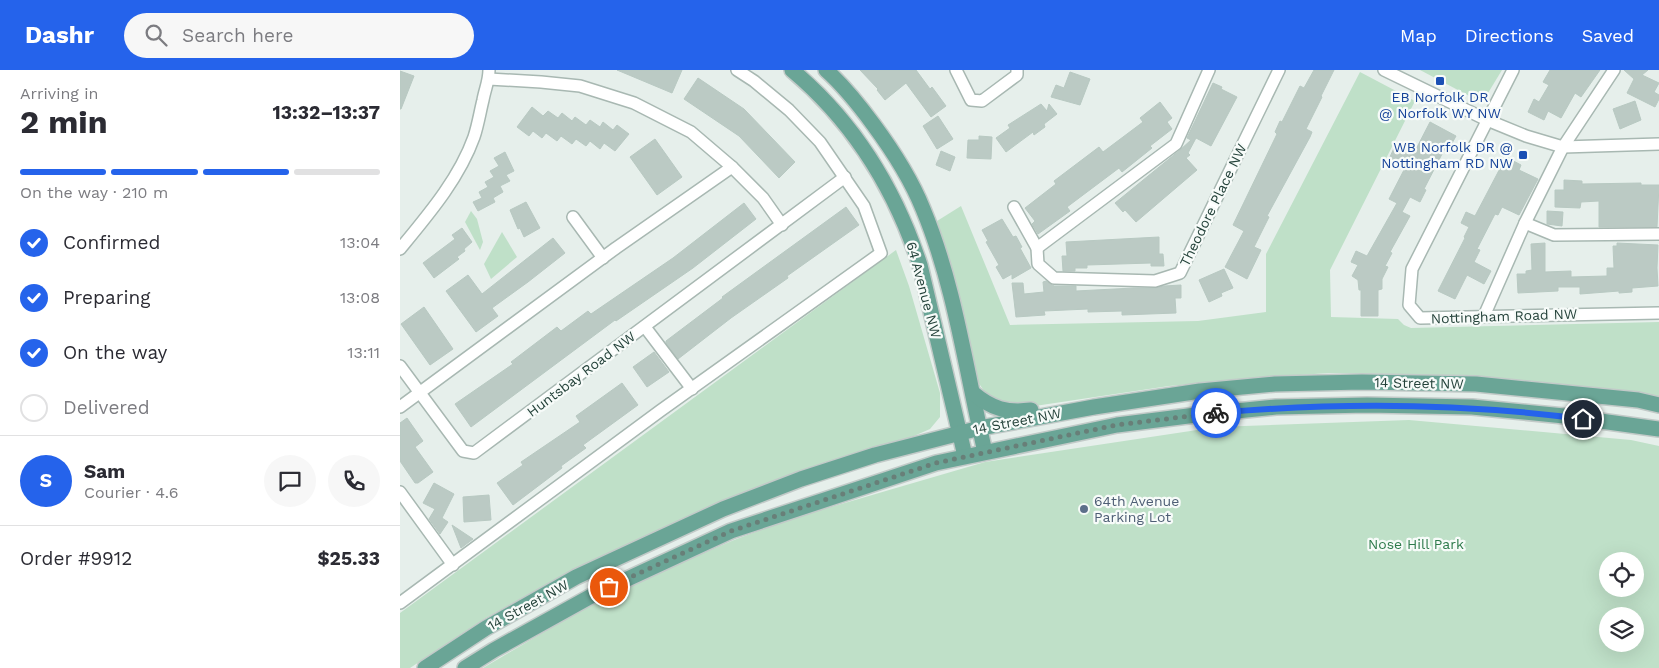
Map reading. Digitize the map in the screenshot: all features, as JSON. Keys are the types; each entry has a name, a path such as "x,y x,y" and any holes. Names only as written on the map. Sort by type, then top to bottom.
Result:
{"main road":[{"name":"64 Avenue NW","path":"792,70 830,105 856,138 882,176 896,203 920,265 965,456"},
{"name":"64 Avenue NW","path":"826,70 861,108 888,144 923,209 937,246 950,292 985,452"},
{"path":"926,441 944,425 947,416 944,368"},
{"name":"14 Street NW","path":"425,668 486,628 576,577 723,509 801,479 926,441 980,428 1094,407 1200,391 1275,384 1362,382 1476,384 1638,400 1659,404"},
{"path":"973,393 996,409 1019,412 1083,404 1094,407"},
{"name":"14 Street NW","path":"466,668 503,645 595,594 731,531 936,463 1116,425 1276,408 1366,405 1472,407 1564,416 1659,430"}],"street":[{"path":"400,603 881,253 864,206 820,142 789,110 738,70"},
{"path":"956,70 971,100 982,101 1017,75 1017,70"},
{"path":"1037,248 1176,144 1209,70"},
{"name":"Theodore Place NW","path":"1014,207 1037,248 1038,264 1054,278 1155,281 1180,273 1279,70"},
{"path":"1384,70 1487,120 1526,136 1563,147 1659,144"},
{"path":"1487,120 1513,70"},
{"path":"1484,316 1525,223 1563,147 1614,70"},
{"path":"400,249 455,177 474,138 489,75 541,76 580,86 634,103 691,132 732,167 763,198 782,225"},
{"name":"Nottingham Road NW","path":"1487,120 1412,269 1409,304 1420,318 1659,313"},
{"path":"400,408 603,258 732,167"},
{"name":"Huntsbay Road NW","path":"400,366 463,451 474,453 845,177"},
{"path":"573,217 603,258"},
{"path":"1525,223 1554,235 1659,234"},
{"path":"645,327 692,389"},
{"path":"400,492 453,565"}],"green space":[{"path":"1420,70 1502,70 1488,93 1475,99"},
{"path":"1360,72 1415,101 1330,270 1331,317 1398,319 1404,325 1411,328 1659,322 1659,398 1614,390 1513,380 1399,374 1329,373 1169,386 1028,407 990,400 978,382 958,296 937,221 961,206 1010,325 1198,321 1266,312 1266,254"},
{"path":"471,211 477,219 483,242 480,250 465,222"},
{"path":"502,232 517,257 491,279 484,264"},
{"path":"896,250 909,286 940,393 940,417 930,429 914,436 798,472 720,502 574,569 484,619 410,668 400,668 400,613"},
{"name":"Nose Hill Park","path":"1409,420 1631,440 1659,446 1659,668 483,668 578,612 669,568 734,540 790,519 985,462 1217,427"}],"building":[{"path":"617,70 682,70 672,93"},
{"path":"860,70 916,70 946,106 931,117 906,83 885,100 878,89"},
{"path":"1314,70 1334,70 1306,129 1312,132 1310,137 1267,216 1269,217 1254,247 1261,250 1247,279 1225,267 1244,231 1233,225 1277,134 1275,132 1280,121 1282,122 1300,86 1304,88"},
{"path":"1550,70 1600,70 1581,97 1575,93 1561,118 1548,111 1544,120 1528,112 1534,99 1539,102 1549,85 1543,82"},
{"path":"1624,70 1648,70 1642,75 1659,83 1654,92 1659,95 1655,107 1627,93 1634,79"},
{"path":"400,71 414,76 401,109 400,109"},
{"path":"1070,72 1090,79 1080,105 1051,97 1056,85 1064,88"},
{"path":"698,78 744,109 795,162 779,178 739,136 684,99"},
{"path":"1213,83 1237,97 1211,146 1196,138 1188,153 1190,155 1186,158 1197,170 1136,222 1125,210 1123,212 1115,203 1191,140 1187,138"},
{"path":"1635,101 1641,120 1620,129 1613,109"},
{"path":"1160,102 1172,118 1167,122 1172,129 1122,172 1119,168 1067,207 1070,211 1038,234 1032,224 1035,221 1025,208 1056,184 1054,181 1099,147 1103,152 1143,122 1140,118"},
{"path":"1041,104 1047,111 1049,104 1057,114 1044,124 1045,127 1034,135 1033,132 1006,152 996,138 1010,128 1008,125"},
{"path":"532,107 543,116 548,111 558,118 562,113 572,121 575,117 586,125 590,120 600,127 603,122 613,130 617,125 629,134 615,151 604,143 600,149 590,141 586,146 576,139 572,144 561,136 557,141 546,133 542,138 533,131 529,136 517,127"},
{"path":"938,116 953,139 937,149 923,126"},
{"path":"1430,122 1456,136 1451,145 1448,144 1442,154 1424,189 1426,190 1420,202 1410,197 1402,212 1410,216 1390,252 1392,253 1385,266 1388,267 1382,279 1382,289 1378,290 1378,316 1361,316 1361,290 1359,290 1358,280 1352,276 1358,265 1351,262 1356,251 1367,256 1397,203 1389,199 1405,168 1389,159 1395,146 1413,155"},
{"path":"979,136 992,137 991,159 967,158 968,140 979,140"},
{"path":"655,139 682,177 657,195 630,157"},
{"path":"941,151 955,157 950,171 936,165"},
{"path":"505,152 514,171 506,175 510,181 500,186 503,192 493,198 495,202 478,211 473,202 482,198 479,192 488,187 485,182 494,177 490,171 499,166 494,158"},
{"path":"1506,157 1521,165 1519,170 1538,179 1519,215 1502,207 1498,215 1495,214 1477,249 1480,250 1474,262 1491,271 1484,284 1467,275 1455,299 1438,291 1469,227 1461,223 1466,212 1475,216"},
{"path":"1564,180 1582,181 1582,184 1641,183 1641,185 1659,185 1657,227 1599,227 1599,201 1581,202 1580,208 1555,207 1555,190 1564,190"},
{"path":"526,202 540,228 524,237 520,228 518,229 510,210"},
{"path":"744,203 756,219 693,268 615,320 471,427 455,404 513,364 511,362 557,327 561,331 588,311 591,314 673,258"},
{"path":"846,207 859,225 787,276 788,278 731,318 678,359 666,341 722,297"},
{"path":"1547,211 1563,212 1562,226 1547,224"},
{"path":"1002,219 1013,237 1016,236 1031,268 1012,279 1012,274 1003,279 996,267 999,265 986,242 988,241 982,230"},
{"path":"462,228 472,242 457,257 459,259 434,278 423,263 455,239 452,235"},
{"path":"1159,237 1159,254 1163,254 1164,266 1151,266 1151,263 1087,265 1087,268 1075,268 1075,271 1063,271 1062,256 1067,256 1066,242"},
{"path":"553,238 565,253 492,308 498,316 476,332 446,291 468,275 482,294"},
{"path":"1545,243 1545,272 1571,271 1571,277 1607,276 1607,268 1614,268 1613,246 1617,246 1617,243 1658,245 1658,286 1632,288 1632,292 1619,293 1619,291 1580,294 1580,287 1558,287 1558,291 1518,293 1517,274 1526,274 1526,271 1532,270 1531,244"},
{"path":"1224,269 1233,288 1221,293 1222,296 1209,302 1199,280"},
{"path":"1046,281 1054,286 1076,286 1076,291 1155,288 1181,285 1181,298 1175,298 1176,313 1122,315 1122,311 1088,312 1088,309 1044,311 1045,315 1016,317 1012,283 1023,283 1024,294 1044,292 1043,282"},
{"path":"424,307 453,349 430,365 401,324"},
{"path":"654,352 669,372 647,387 633,367"},
{"path":"622,383 638,405 583,445 586,448 513,505 497,483 523,465 521,462 580,422 576,416"},
{"path":"407,418 423,441 415,447 433,472 418,483 415,483 400,461 400,423"},
{"path":"434,483 454,494 442,518 448,522 440,534 429,519 435,509 423,503"},
{"path":"489,495 491,520 464,522 463,497"},
{"path":"452,525 473,539 461,548"}],"way so far":[{"path":"609,587 731,531 936,463 1116,425 1216,413"}],"place":[{"name":"EB Norfolk DR @ Norfolk WY NW","path":"1440,81"},
{"name":"WB Norfolk DR @ Nottingham RD NW","path":"1523,155"},
{"name":"64th Avenue Parking Lot","path":"1084,509"}],"route":[{"path":"1216,413 1276,408 1366,405 1472,407 1583,419"}]}
